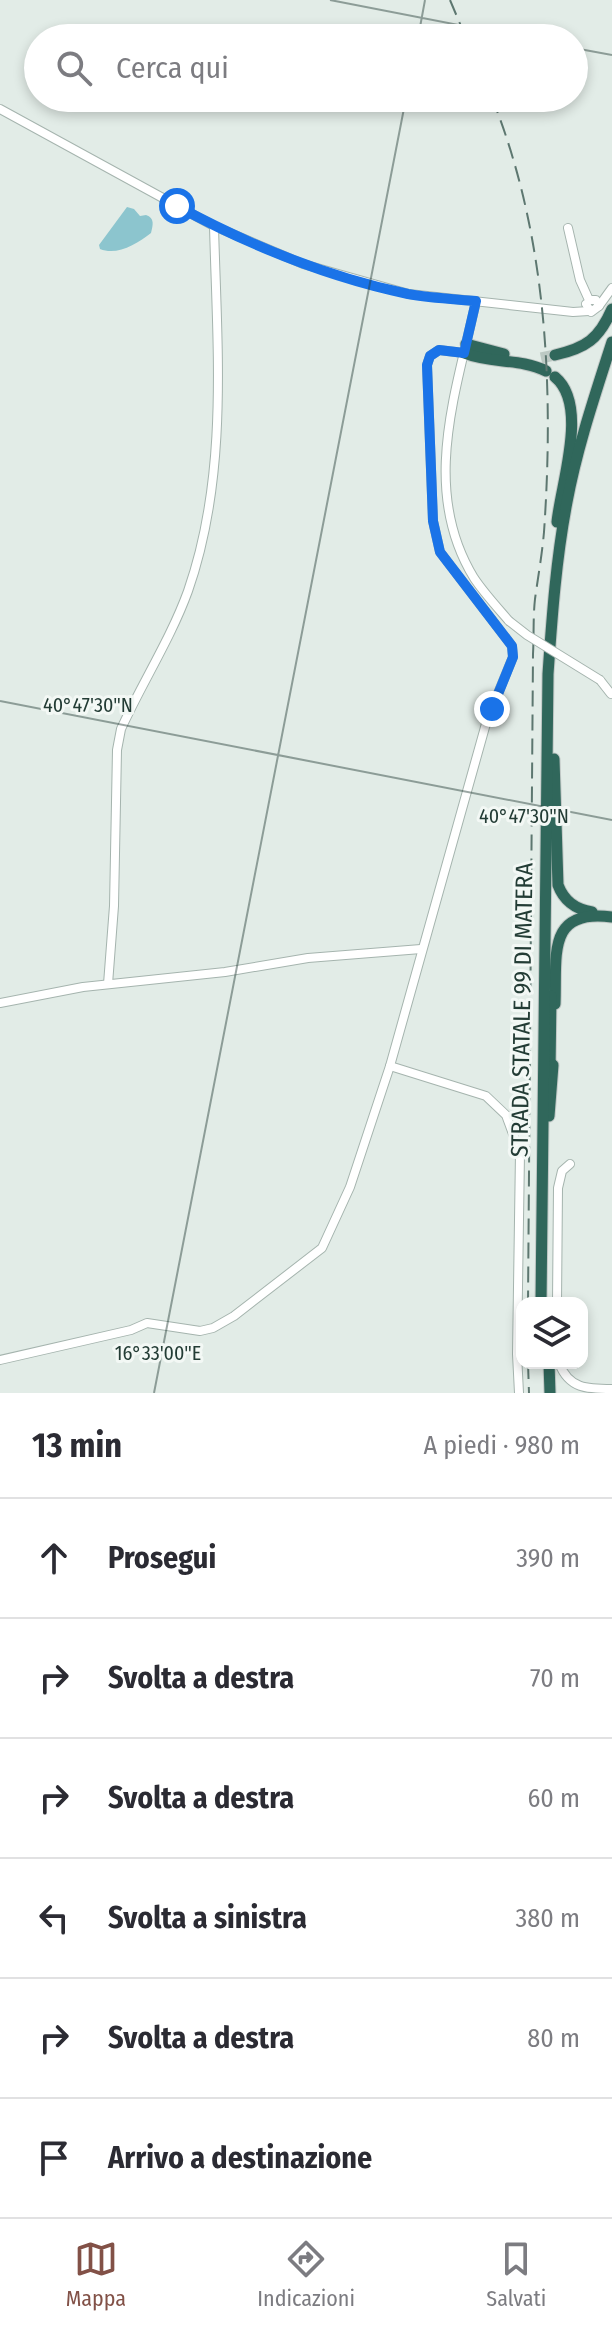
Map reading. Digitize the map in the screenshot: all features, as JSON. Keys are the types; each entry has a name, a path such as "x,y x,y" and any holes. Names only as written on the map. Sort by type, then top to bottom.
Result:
{"highway":[{"path":"555,355 572,351 596,336 605,326 612,309"},
{"name":"STRADA STATALE 99 DI MATERA","path":"541,1297 548,674 554,593 567,501 580,445 612,342"},
{"path":"465,349 541,358"},
{"path":"465,349 481,358 525,363 550,374 568,393 572,418 553,551 548,674"},
{"path":"548,1297 554,759 559,609 567,546 587,447 612,364"},
{"path":"554,759 558,885 568,902 577,908 589,912 612,910"},
{"path":"549,1116 559,935 564,927 579,917 612,917"},
{"path":"542,1369 542,1393"},
{"path":"550,1369 552,1393"}],"street":[{"path":"0,109 214,226 318,268 409,294 573,312 611,291"},
{"path":"108,984 114,906 117,750 121,729 187,591 209,508 217,434 214,226"},
{"path":"568,228 580,280 592,304"},
{"path":"476,301 445,444 445,497 452,529 463,558 483,591 509,621 600,680 612,683"},
{"path":"0,1360 131,1330 147,1323 200,1331 213,1328 234,1316 322,1248 350,1187 390,1066 487,720 513,657 512,646 440,552 433,521 427,365 430,356 439,350 465,349"},
{"path":"600,680 612,694"},
{"path":"0,1003 108,984 225,972 308,958 421,949"},
{"path":"390,1066 486,1096 506,1115 516,1139 520,1153 519,1393"},
{"path":"557,1297 558,1188 562,1171 570,1164"},
{"path":"562,1369 570,1382 583,1389 612,1389"},
{"path":"567,1393 570,1382"}],"water":[{"path":"127,207 140,216 151,218 151,233 120,250 100,249 99,245"}],"tunnel":[{"path":"541,358 555,355"}],"railway":[{"path":"450,0 460,24"},
{"path":"497,112 525,203 535,257 542,312 548,422 544,532 534,606 528,1297"},
{"path":"528,1369 529,1393"}],"route":[{"path":"177,206 214,226 303,264 409,294 476,301 464,353 439,350 433,352 427,365 433,521 440,552 512,646 513,657 492,709"}]}
